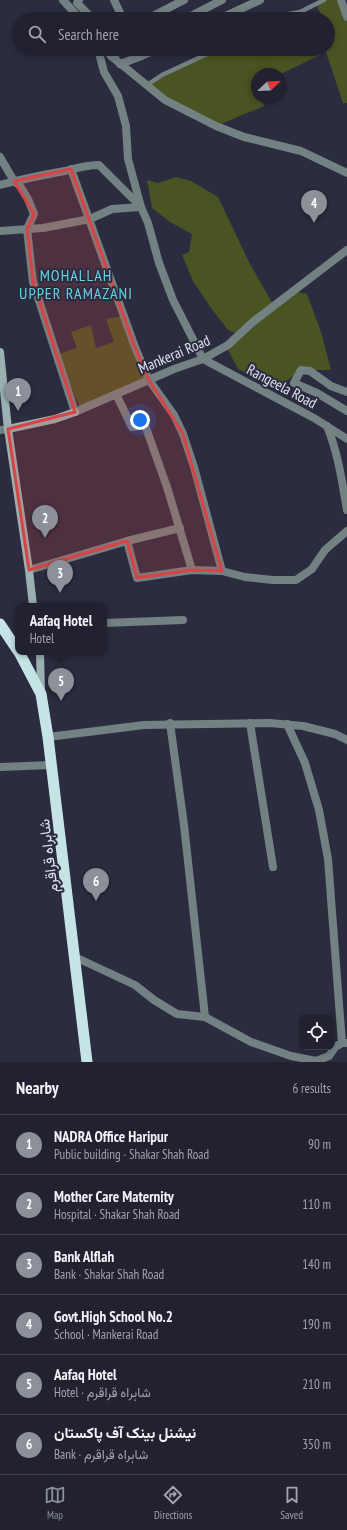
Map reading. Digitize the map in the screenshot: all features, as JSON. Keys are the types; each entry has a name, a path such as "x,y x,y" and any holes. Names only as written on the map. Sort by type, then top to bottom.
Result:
{"highway":[{"name":"شاہراہ قراقرم","path":"0,624 15,646"},
{"name":"شاہراہ قراقرم","path":"20,655 41,694 48,736 87,1062"}],"main road":[{"path":"0,352 4,429 29,570 32,603"},
{"name":"Mankerai Road","path":"4,429 55,419 75,412"},
{"path":"40,655 41,694"}],"street":[{"path":"79,0 77,3 86,12"},
{"path":"114,0 120,12"},
{"path":"161,12 184,0"},
{"path":"199,12 222,0"},
{"path":"234,12 260,0"},
{"path":"341,0 347,17"},
{"path":"64,1 74,12"},
{"path":"100,56 104,72 118,96 126,126 128,159 140,207 148,223 159,263 173,300 203,360"},
{"path":"111,56 165,100 216,126 244,137 301,151 347,172"},
{"path":"120,64 141,56"},
{"path":"0,157 14,181 24,192 34,214 27,229 33,282 75,412"},
{"path":"0,185 40,174 87,165 99,165 140,207"},
{"path":"71,169 135,346 149,380 174,415 183,434 194,467 222,571"},
{"path":"0,231 43,228 90,219 112,209 140,207"},
{"name":"Mankerai Road","path":"75,412 174,369 203,360 228,345 254,321 347,250"},
{"name":"Rangeela Road","path":"203,360 327,426 347,439"},
{"path":"347,392 331,386 310,371 301,370 294,383 317,393 347,411"},
{"path":"116,394 132,427 145,425 167,487 192,570"},
{"path":"327,426 334,443 341,471 347,510"},
{"path":"29,570 127,541 180,528"},
{"path":"127,541 137,578 192,570 222,571 245,577 273,580 296,580 312,569 325,550 347,531"},
{"path":"107,623 183,620"},
{"path":"48,736 170,723 270,722 303,726 335,734 347,740"},
{"path":"170,723 184,826 205,1017"},
{"path":"250,723 273,867"},
{"path":"75,957 134,985 176,1014 205,1017 251,1042 291,1056 316,1062 331,1059 335,1047 345,1043 328,859 317,803 305,763 287,724"},
{"path":"0,767 52,765"}],"lane":[{"path":"300,12 324,0"},
{"path":"147,85 203,56"}],"highlighted area":[{"path":"71,169 135,347 149,380 183,434 222,571 192,570 137,578 127,541 29,570 8,429 75,412 33,282 27,229 34,214 14,181"}],"green space":[{"path":"324,0 341,0 347,17 347,103 343,103 327,56 335,56 335,12 320,12 316,4"},
{"path":"202,56 318,56 287,71 287,68 251,68 251,104 264,104 264,106 216,126 147,85"},
{"path":"176,177 191,181 218,197 250,264 274,306 294,291 307,294 321,332 331,370 301,370 277,388 238,369 227,348 239,335 228,330 211,308 193,281 182,255 189,252 192,234 170,222 152,208 147,180 158,183"},
{"path":"124,316 149,380 81,409 56,355 77,348 71,332 91,325 96,348 114,342 106,319"}],"place":[{"name":"Govt.High School No.2","path":"314,223"},
{"name":"NADRA Office Haripur","path":"18,411"},
{"name":"Mother Care Maternity","path":"45,538"},
{"name":"Bank Alflah","path":"60,593"},
{"name":"Aafaq Hotel","path":"61,701"},
{"name":"نیشنل بینک آف پاکستان","path":"96,901"}],"district":[{"name":"MOHALLAH UPPER RAMAZANI","path":"76,284"}]}
